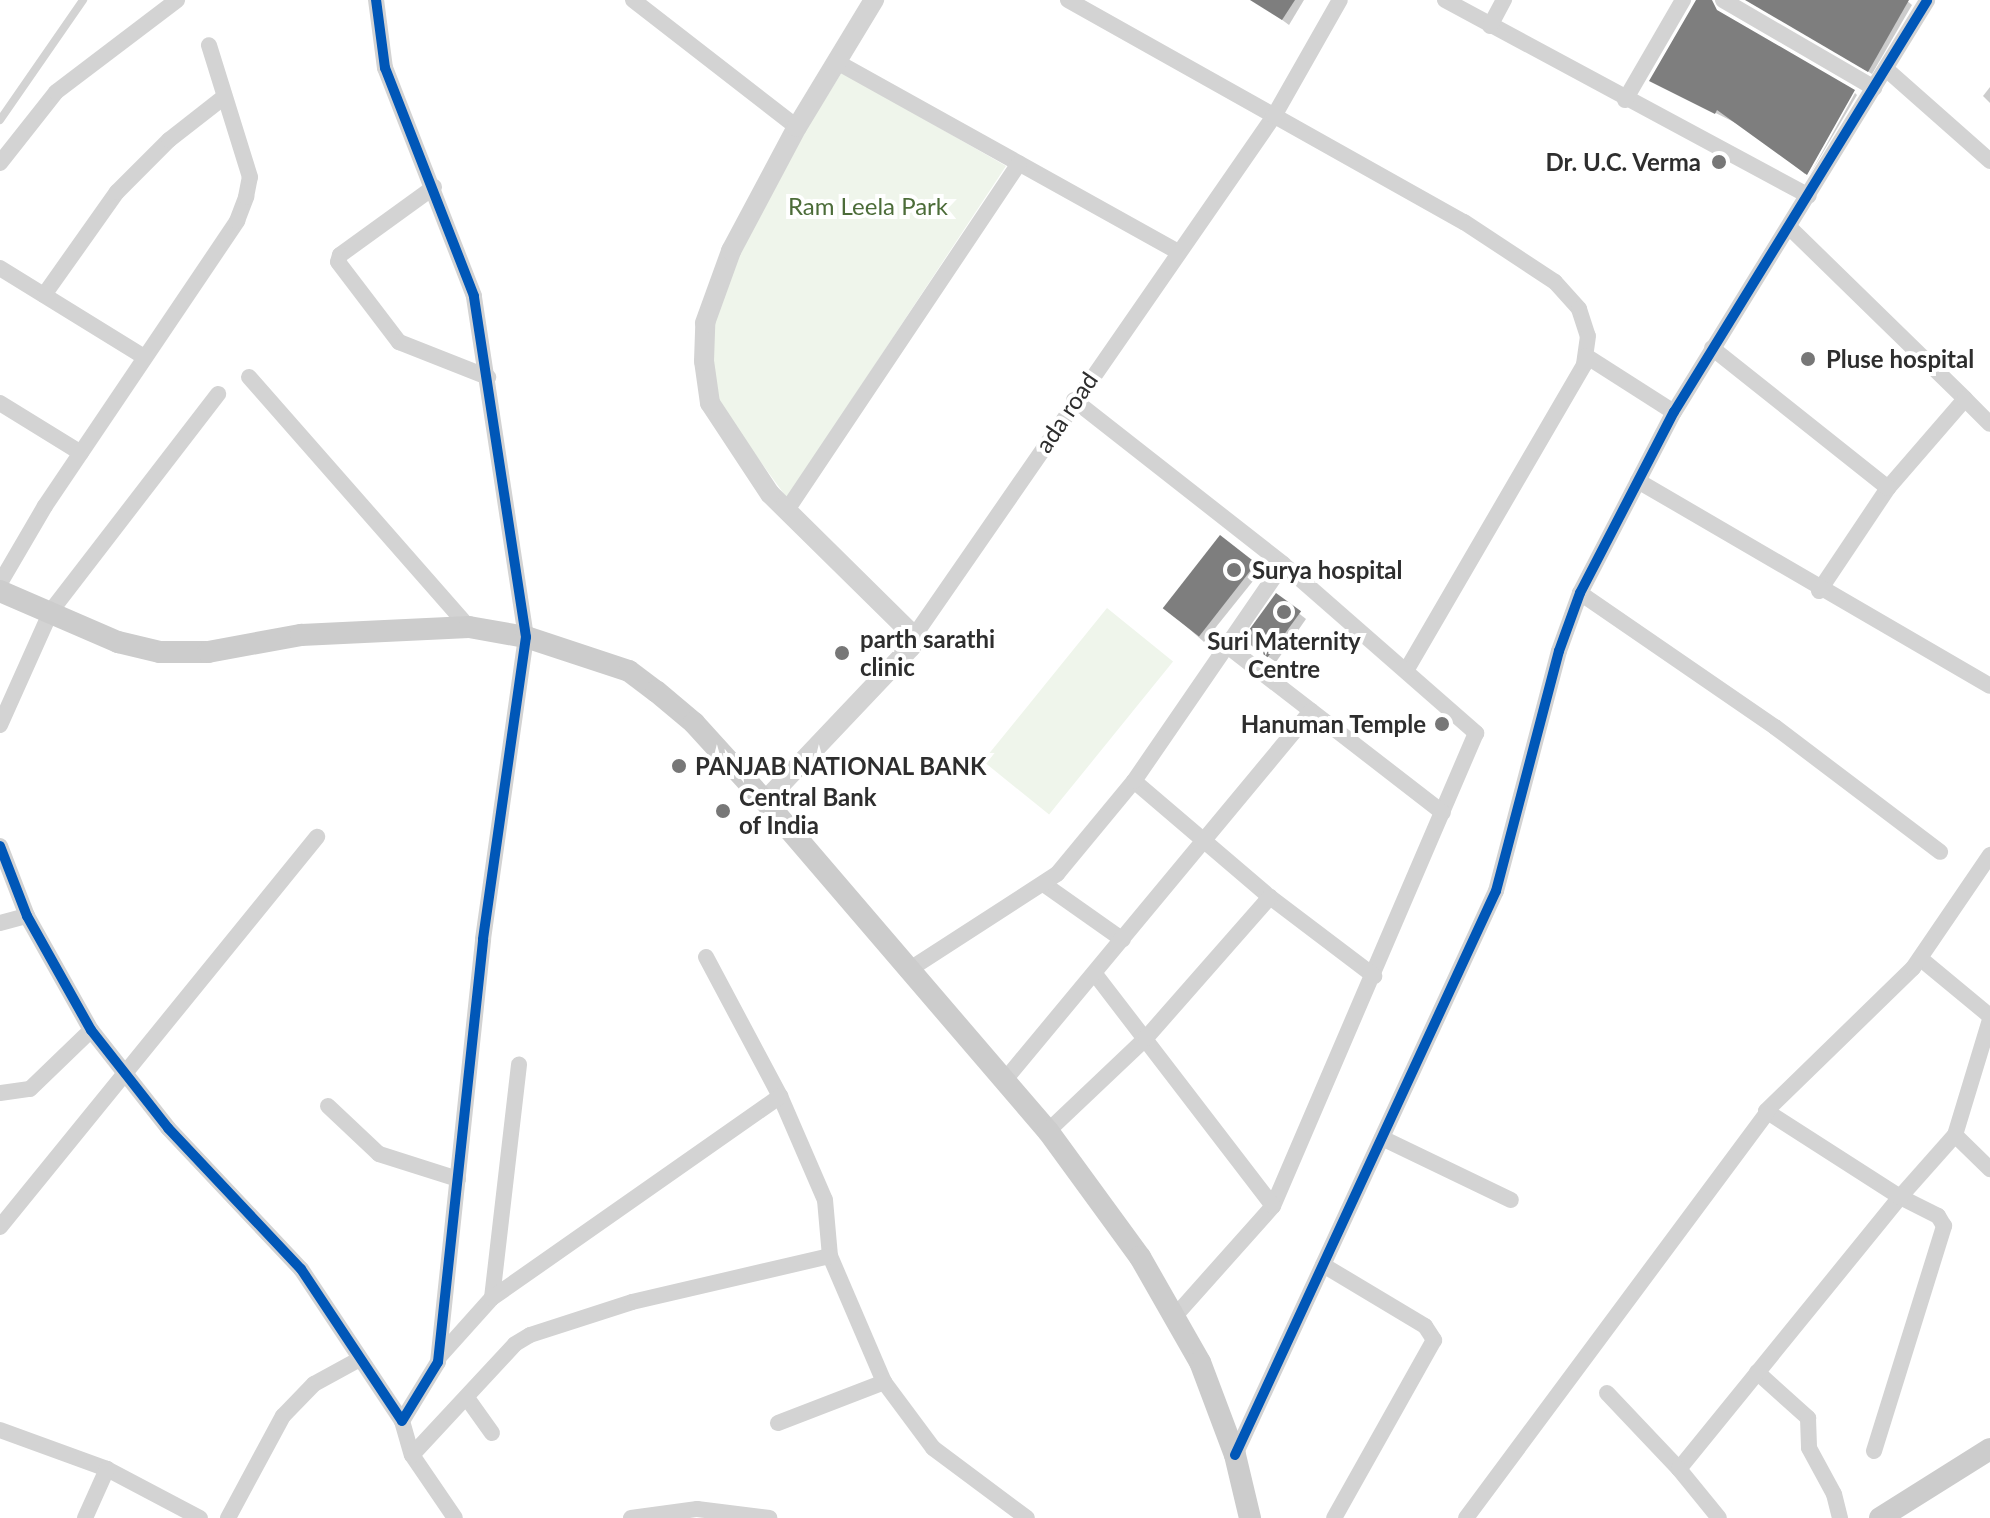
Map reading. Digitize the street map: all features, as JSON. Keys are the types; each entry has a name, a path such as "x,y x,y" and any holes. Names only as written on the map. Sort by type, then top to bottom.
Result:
{"main road":[{"path":"0,591 118,642 160,652 208,652 301,635 469,627 526,637 629,671 694,723 765,801 907,971 1048,1131 1140,1257 1200,1362 1235,1455 1250,1518"},
{"path":"1880,1518 1990,1449"}],"street":[{"path":"0,163 56,92 177,0"},
{"path":"376,0 385,68 474,296 526,637 483,939 438,1362"},
{"path":"634,0 797,127"},
{"path":"874,0 797,127 731,251 703,341 710,403 770,494 912,639"},
{"path":"1068,0 1464,222 1555,282 1579,309 1588,336 1586,356 1407,669"},
{"name":"ada road","path":"765,801 909,654 912,639 1074,400 1274,116 1340,0"},
{"path":"1445,0 1625,100 1809,196"},
{"path":"1490,26 1504,0"},
{"path":"1625,100 1683,0"},
{"path":"1723,0 1874,88"},
{"path":"1235,1455 1496,891 1559,651 1580,593 1674,412 1927,0"},
{"path":"0,583 81,453 237,221 250,177 209,45"},
{"path":"837,62 1177,251"},
{"path":"1886,69 1990,161"},
{"path":"44,295 117,192 169,140 224,97"},
{"path":"787,510 1019,163"},
{"path":"434,187 340,255 338,262 399,342 488,377"},
{"path":"1789,227 1990,424"},
{"path":"0,268 144,357"},
{"path":"1712,348 1888,488"},
{"path":"1586,356 1674,412"},
{"path":"249,377 469,627"},
{"path":"0,725 51,611 218,394"},
{"path":"1819,591 1888,488 1965,399"},
{"path":"1074,400 1283,564 1407,669 1476,733 1273,1206 1175,1316"},
{"path":"0,403 81,453"},
{"path":"1638,481 1819,591 1990,686"},
{"path":"907,971 1045,885 1134,781 1283,564"},
{"path":"1580,593 1775,727 1940,852"},
{"path":"1226,645 1443,813"},
{"path":"1004,1081 1311,711"},
{"path":"1134,781 1270,897 1374,976"},
{"path":"0,1227 123,1070 317,837"},
{"path":"0,846 27,916 91,1030 168,1128 293,1259 358,1360 402,1421 412,1455 455,1518"},
{"path":"1466,1518 1774,1119 1801,1072 1931,968 1990,855"},
{"path":"1045,885 1123,940"},
{"path":"1048,1131 1146,1038 1270,897"},
{"path":"0,923 27,916"},
{"path":"706,957 780,1096 825,1200 830,1256 884,1382 933,1448 1027,1518"},
{"path":"1679,1469 1900,1197 1955,1135 1990,1018 1931,968"},
{"path":"1095,974 1273,1206"},
{"path":"0,1093 30,1089 91,1030"},
{"path":"492,1298 519,1065"},
{"path":"402,1421 438,1362 492,1298 780,1096"},
{"path":"328,1106 379,1154 458,1179"},
{"path":"1774,1119 1900,1197 1938,1216 1944,1226 1874,1451"},
{"path":"1955,1135 1990,1169"},
{"path":"1382,1138 1511,1200"},
{"path":"412,1455 515,1344 530,1335 632,1302 830,1256"},
{"path":"1323,1265 1425,1326 1434,1340 1334,1518"},
{"path":"228,1518 283,1416 314,1384 358,1360"},
{"path":"1757,1372 1808,1418 1809,1448 1834,1494 1840,1518"},
{"path":"778,1423 884,1382"},
{"path":"1607,1393 1679,1469 1719,1518"},
{"path":"467,1398 492,1433"},
{"path":"0,1430 107,1469 200,1518"},
{"path":"85,1518 107,1469"},
{"path":"631,1518 697,1509 769,1518"}],"lane":[{"path":"0,120 83,0"}],"green space":[{"name":"Ram Leela Park","path":"842,72 1006,166 787,498 714,398 705,324 743,231"},
{"path":"1107,608 1173,661 1049,815 983,761"}],"building":[{"path":"1250,0 1295,0 1282,20"},
{"path":"1696,0 1712,0 1717,10 1855,90 1807,175 1717,110 1715,114 1649,81"},
{"path":"1745,0 1909,0 1868,72"},
{"path":"1220,535 1256,563 1199,637 1163,608"},
{"path":"1276,593 1301,611 1268,657 1242,639"}],"cycle path":[{"path":"0,846 27,916 91,1030 168,1128 301,1269 402,1421 438,1362 483,939 526,637 474,296 385,68 376,0"},
{"path":"1235,1455 1496,891 1559,651 1580,593 1674,412 1927,0"}],"place":[{"name":"Dr. U.C. Verma","path":"1719,162"},
{"name":"Pluse hospital","path":"1808,359"},
{"name":"Surya hospital","path":"1234,570"},
{"name":"Suri Maternity Centre","path":"1284,612"},
{"name":"parth sarathi clinic","path":"842,653"},
{"name":"Hanuman Temple","path":"1442,724"},
{"name":"PANJAB NATIONAL BANK","path":"679,766"},
{"name":"Central Bank of India","path":"723,811"}]}
